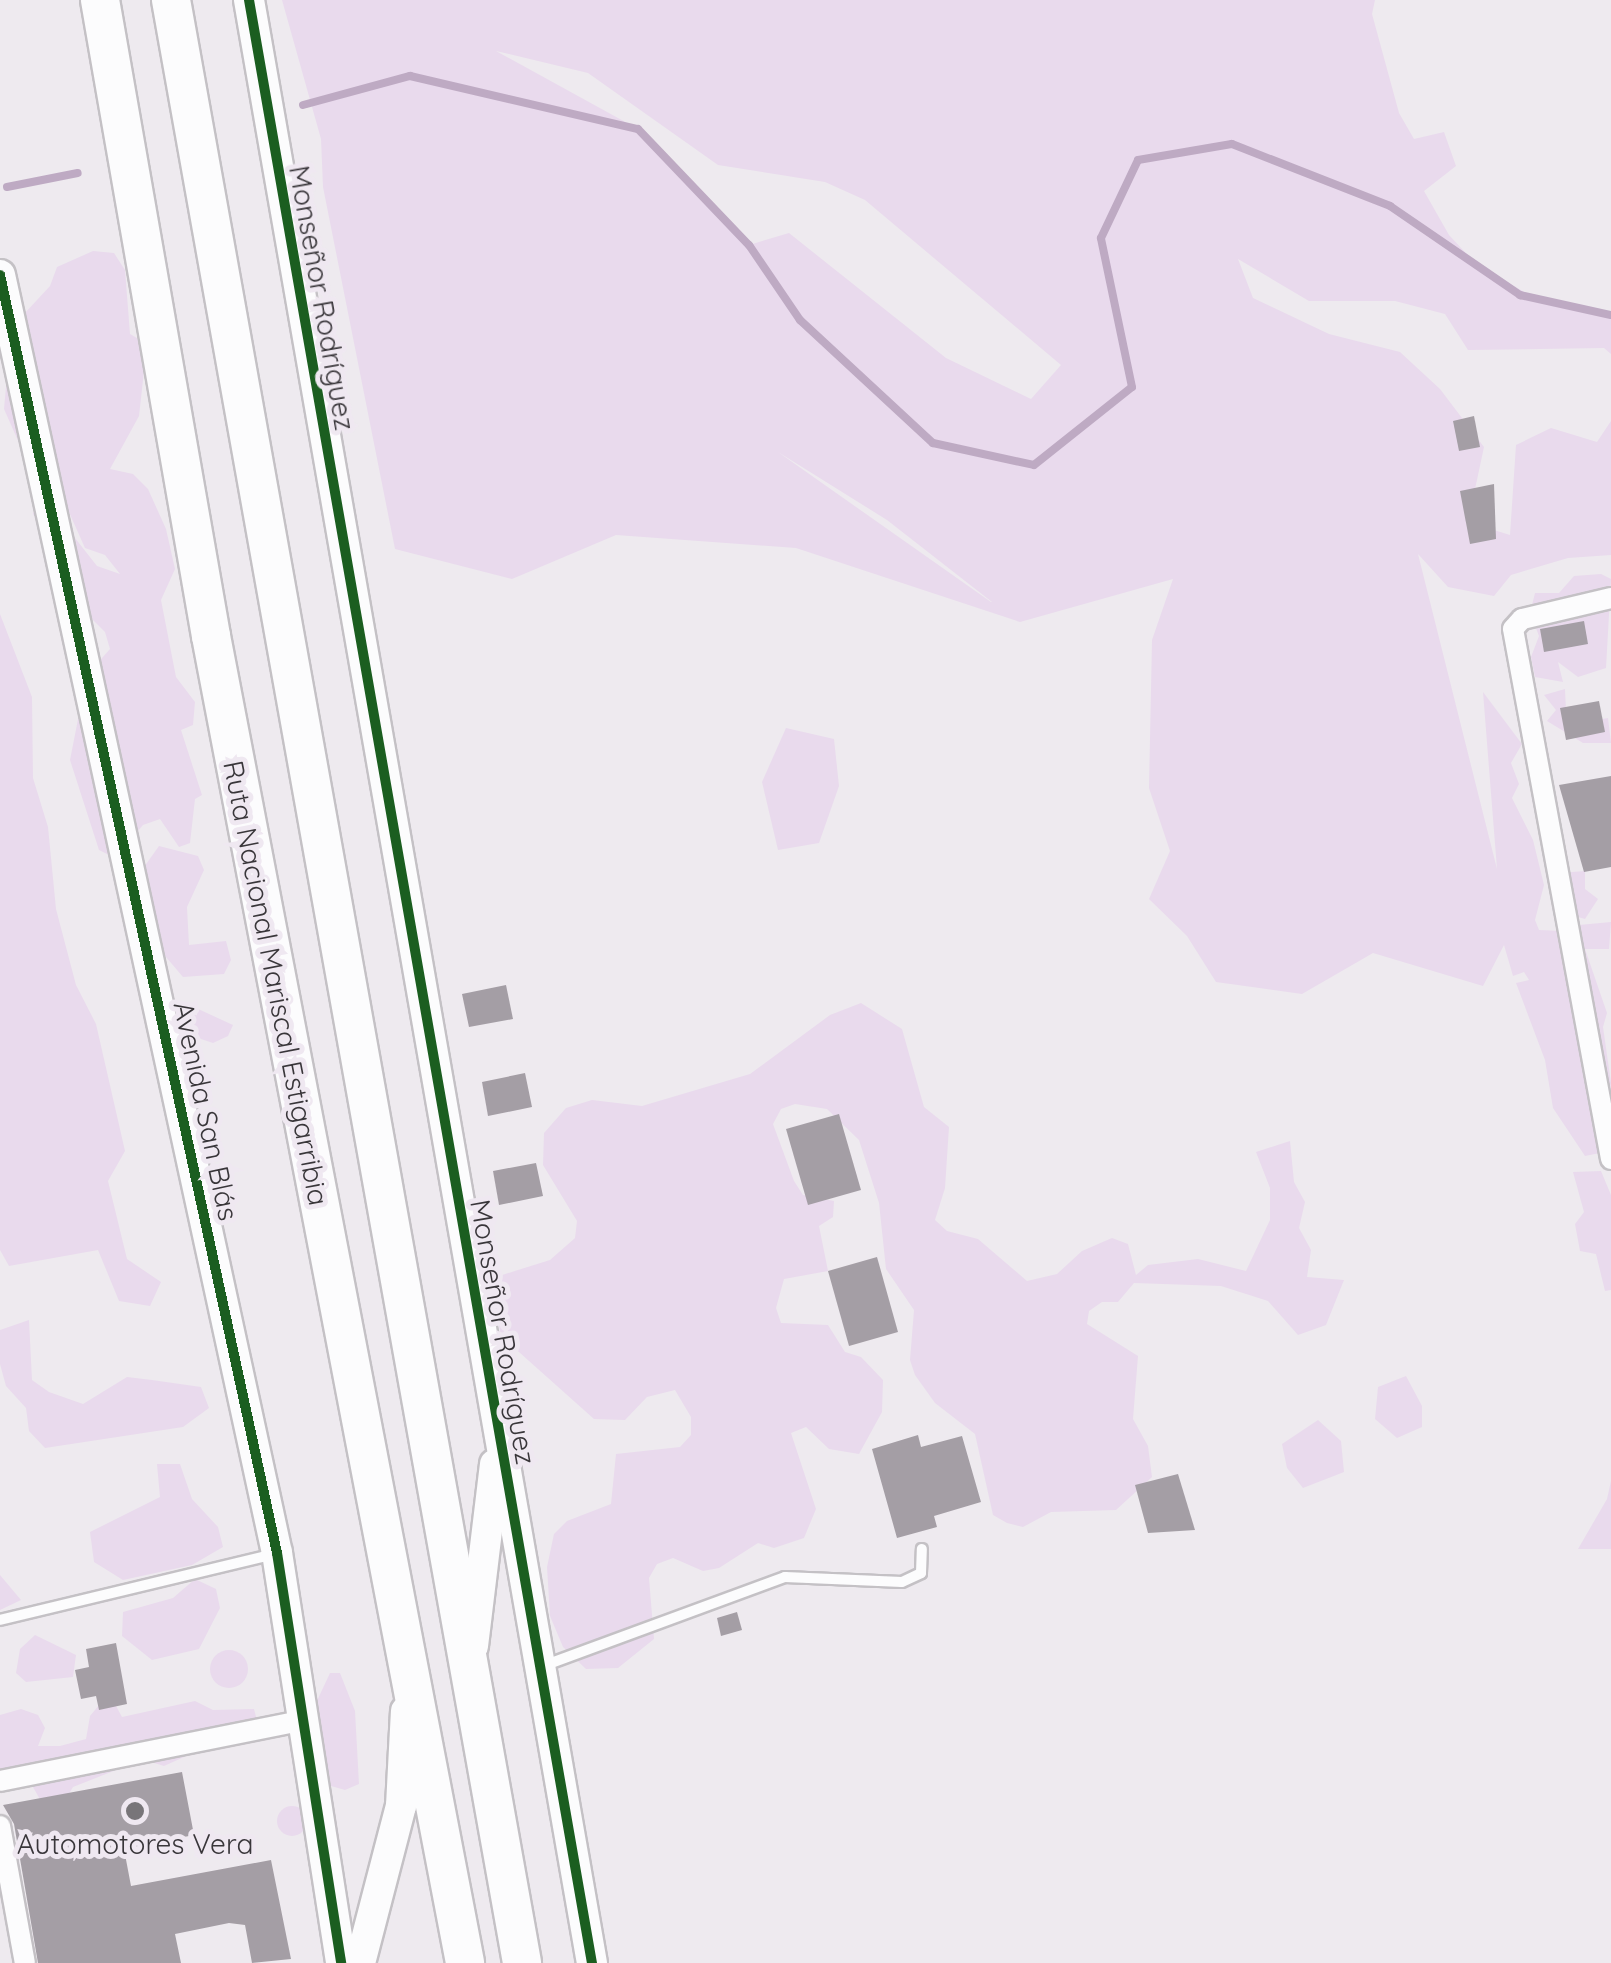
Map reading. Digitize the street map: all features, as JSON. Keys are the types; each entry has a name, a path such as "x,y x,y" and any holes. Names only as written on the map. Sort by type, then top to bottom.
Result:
{"highway":[{"name":"Ruta Nacional Mariscal Estigarribia","path":"100,0 214,655 406,1673 465,1963"},
{"path":"171,0 468,1684 522,1963"}],"street":[{"name":"Monseñor Rodríguez","path":"249,0 592,1963"},
{"name":"Avenida San Blás","path":"0,274 277,1554 341,1963"},
{"path":"1611,598 1522,618 1514,630 1611,1160"},
{"path":"468,1684 498,1430"},
{"path":"360,1963 401,1806 406,1673"},
{"path":"0,1781 304,1720"},
{"path":"0,1826 25,1963"}],"lane":[{"path":"542,1666 785,1577 902,1582 921,1573 922,1549"},
{"path":"0,1620 277,1554"}],"shaded area":[{"path":"282,0 1375,0 1372,14 1399,113 1414,139 1444,132 1456,166 1424,191 1449,235 1476,264 1533,297 1611,315 1611,354 1604,348 1468,350 1445,314 1395,301 1309,301 1238,259 1253,298 1329,334 1400,352 1440,389 1484,447 1468,522 1510,535 1516,445 1551,428 1597,442 1611,421 1611,555 1568,558 1511,575 1494,596 1448,587 1418,554 1497,869 1483,692 1522,744 1511,763 1519,784 1512,798 1533,840 1544,885 1535,920 1539,930 1562,931 1580,943 1579,925 1611,922 1609,949 1585,949 1607,1013 1603,1027 1611,1083 1600,1153 1585,1156 1553,1108 1545,1060 1516,983 1529,980 1524,972 1513,976 1504,945 1483,986 1373,953 1302,994 1216,982 1187,936 1149,899 1170,851 1149,788 1152,640 1173,579 1020,622 796,548 616,535 512,579 395,549 323,187 321,139","holes":["496,51 588,73 718,165 825,182 865,200 1061,365 1031,399 946,358 789,233 749,245 638,129","778,452 887,520 992,602 991,602"]},
{"path":"93,251 114,253 125,270 130,334 147,344 139,416 110,469 133,474 148,489 166,529 175,569 161,600 176,677 195,702 193,725 181,730 202,795 195,799 190,843 179,847 160,819 143,825 115,858 99,850 70,760 81,704 78,685 110,649 105,632 85,612 75,575 33,514 38,501 58,498 75,538 97,566 120,574 105,555 85,548 60,492 35,479 4,409 8,365 26,356 24,314 50,286 57,267"},
{"path":"1601,574 1611,579 1606,668 1578,677 1558,662 1563,682 1535,677 1531,657 1539,636 1530,613 1535,593 1559,593 1574,576"},
{"path":"0,614 32,697 33,778 48,827 56,909 76,985 96,1024 125,1151 108,1181 127,1259 161,1282 150,1306 119,1301 98,1250 9,1266 0,1250"},
{"path":"1565,689 1566,711 1586,722 1608,718 1611,743 1583,743 1547,721 1556,710 1544,695"},
{"path":"786,728 834,739 839,786 819,843 778,850 762,782"},
{"path":"159,846 198,856 204,870 187,907 189,945 226,941 231,960 224,974 183,977 160,950 144,867"},
{"path":"1585,871 1585,889 1598,899 1585,919 1571,915 1559,873"},
{"path":"861,1003 902,1029 924,1107 949,1127 945,1188 935,1220 947,1231 978,1239 1027,1281 1057,1274 1082,1251 1112,1238 1128,1244 1136,1275 1148,1265 1198,1259 1246,1271 1270,1220 1270,1188 1256,1152 1290,1141 1294,1182 1305,1202 1299,1228 1311,1250 1307,1277 1344,1280 1326,1325 1298,1335 1268,1301 1221,1286 1134,1283 1118,1302 1102,1302 1089,1311 1087,1324 1138,1356 1133,1419 1148,1446 1152,1477 1116,1510 1051,1512 1023,1527 1007,1523 993,1515 975,1434 935,1403 915,1375 910,1360 914,1310 886,1269 879,1203 859,1140 827,1109 795,1104 781,1109 773,1124 794,1181 803,1195 834,1201 833,1217 819,1226 828,1271 784,1279 776,1308 781,1323 828,1325 845,1352 861,1357 883,1380 882,1412 859,1454 829,1449 806,1427 791,1433 816,1509 804,1538 774,1548 758,1543 719,1568 703,1571 673,1558 657,1564 649,1578 654,1639 618,1668 586,1669 563,1647 550,1616 547,1567 554,1534 567,1521 611,1504 616,1454 680,1447 691,1435 691,1417 675,1390 647,1397 625,1420 594,1419 501,1336 492,1287 502,1275 550,1260 575,1238 577,1221 543,1165 544,1133 566,1108 592,1100 642,1106 750,1074 830,1015"},
{"path":"196,1008 233,1025 228,1036 213,1043 195,1037 188,1028"},
{"path":"1601,1171 1611,1195 1611,1290 1605,1291 1596,1254 1580,1251 1575,1224 1584,1212 1573,1172"},
{"path":"29,1320 32,1380 49,1392 83,1404 127,1377 201,1387 209,1408 183,1427 45,1448 29,1431 26,1408 6,1386 0,1364 0,1330"},
{"path":"1406,1376 1422,1406 1422,1427 1397,1438 1375,1419 1378,1387"},
{"path":"1318,1420 1341,1441 1344,1472 1303,1488 1287,1468 1282,1444"},
{"path":"157,1464 180,1464 192,1499 218,1527 223,1547 192,1565 123,1580 94,1562 90,1532 160,1497"},
{"path":"1611,1481 1611,1549 1578,1549 1607,1499"},
{"path":"0,1575 21,1600 0,1610"},
{"path":"195,1579 216,1589 220,1608 199,1649 152,1660 122,1636 123,1612 173,1598"},
{"path":"35,1635 76,1655 73,1677 26,1682 16,1673 20,1649"},
{"path":"229,1650 242,1656 248,1669 242,1682 229,1688 216,1682 210,1669 216,1656"},
{"path":"330,1673 340,1673 355,1711 359,1784 345,1790 331,1786 315,1705"},
{"path":"109,1693 122,1717 195,1701 213,1710 254,1709 261,1736 204,1748 164,1766 119,1752 116,1770 73,1787 64,1802 42,1803 33,1787 19,1784 0,1791 0,1715 21,1709 38,1715 45,1728 38,1746 60,1746 86,1739 90,1716"},
{"path":"292,1806 306,1815 307,1821 298,1835 292,1836 278,1827 277,1821 286,1807"}],"building":[{"path":"1474,416 1480,447 1459,451 1453,421"},
{"path":"1494,484 1496,539 1470,544 1460,491"},
{"path":"1584,621 1588,644 1544,652 1540,629"},
{"path":"1599,701 1605,732 1566,740 1560,708"},
{"path":"1611,776 1611,867 1584,872 1559,785"},
{"path":"506,985 513,1019 469,1027 462,994"},
{"path":"525,1073 532,1107 488,1116 482,1082"},
{"path":"839,1114 861,1190 808,1205 786,1129"},
{"path":"536,1163 543,1196 499,1205 493,1171"},
{"path":"877,1257 898,1332 849,1346 828,1271"},
{"path":"918,1435 921,1447 962,1436 981,1502 934,1516 937,1527 897,1538 872,1449"},
{"path":"1178,1474 1195,1530 1148,1533 1135,1485"},
{"path":"737,1612 742,1630 721,1636 717,1618"},
{"path":"116,1643 127,1704 99,1710 96,1696 81,1699 75,1670 89,1667 86,1649"},
{"path":"182,1772 194,1835 124,1849 131,1886 271,1860 291,1959 252,1963 245,1925 229,1923 175,1934 181,1963 38,1963 14,1824 3,1805"}],"waterway":[{"path":"303,105 410,76 638,129 749,245 800,320 933,443 1034,465 1132,387 1101,238 1138,160 1232,144 1390,206 1520,295 1611,315"},
{"path":"7,187 78,173"}],"cycle path":[{"path":"249,0 592,1963"},
{"path":"0,275 277,1553 341,1963"}],"place":[{"name":"Automotores Vera","path":"135,1811"}]}
